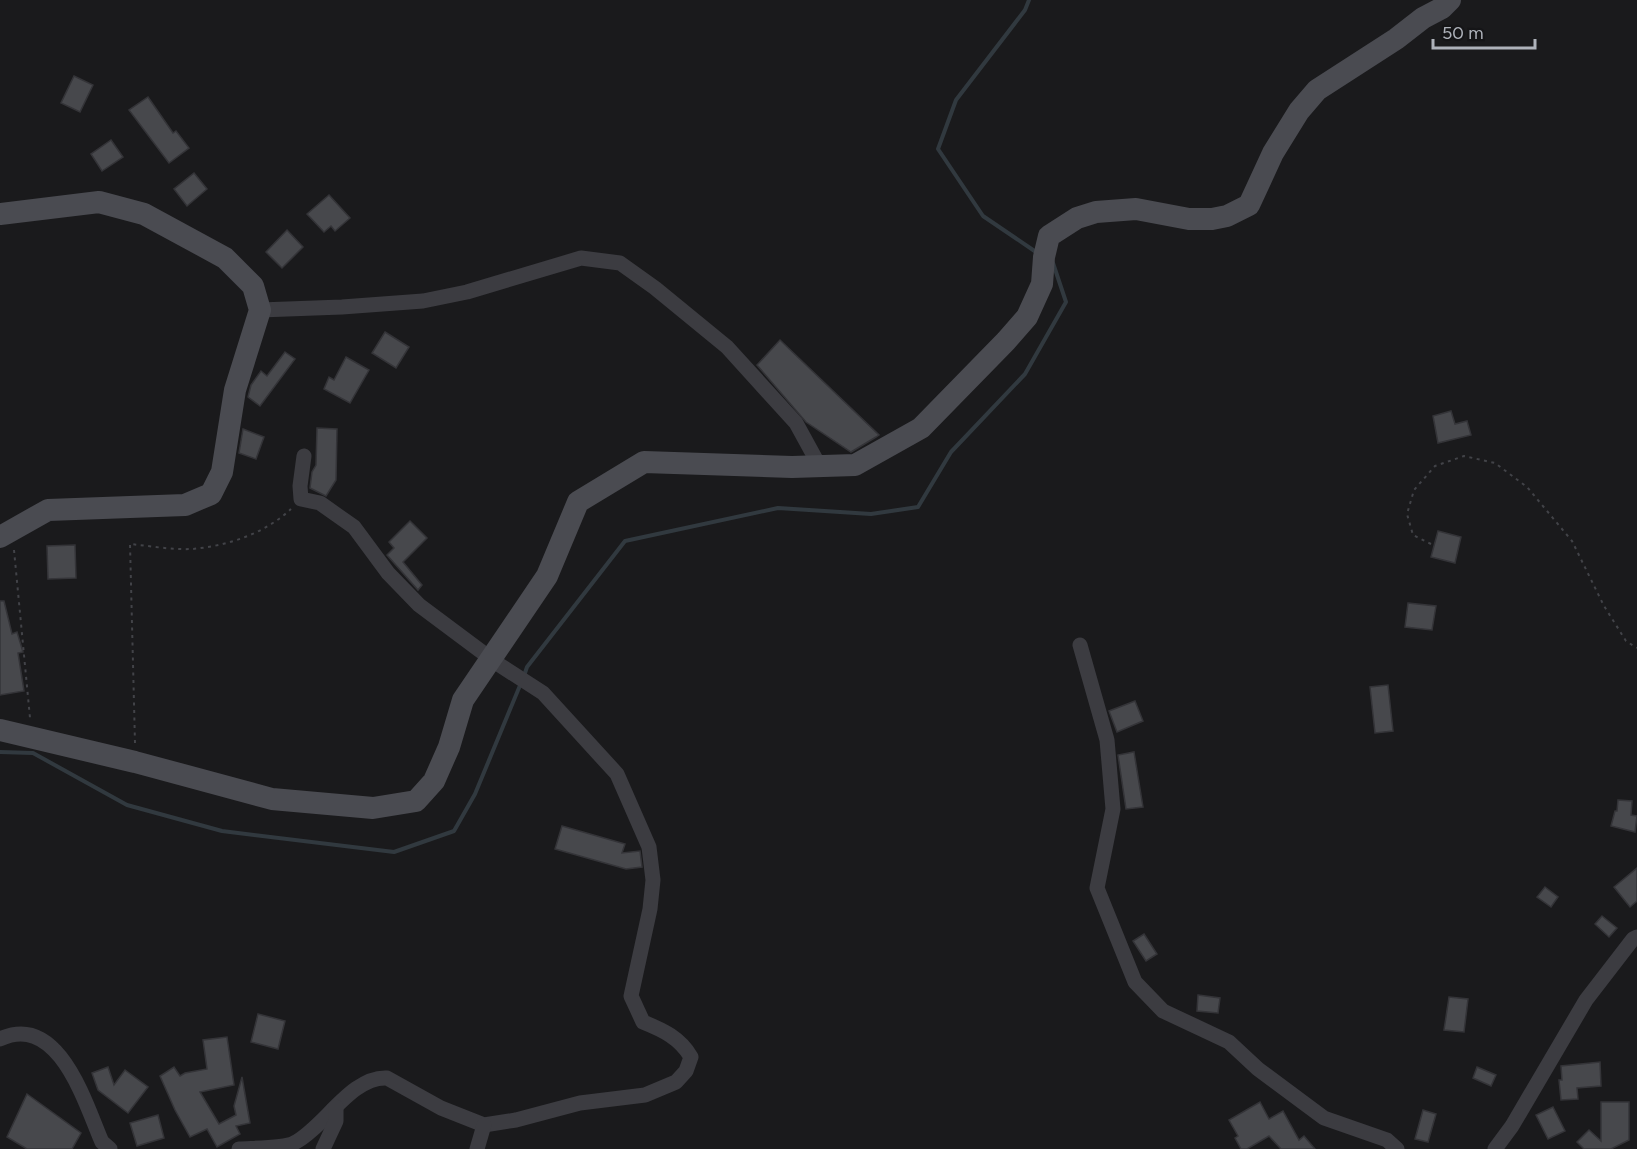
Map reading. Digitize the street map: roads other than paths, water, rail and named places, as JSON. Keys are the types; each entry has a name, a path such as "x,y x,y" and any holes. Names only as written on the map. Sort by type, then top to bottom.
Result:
{"street":[{"path":"0,730 135,762 272,799 373,808 416,801 434,780 449,747 463,700 495,662 547,576 578,502 644,462 792,467 855,465 921,428 1027,317 1042,284 1044,257 1049,236 1077,218 1096,212 1136,209 1189,219 1212,219 1227,216 1249,205 1273,153 1299,111 1317,90 1442,8 1450,0"},
{"path":"0,214 99,202 144,214 225,258 253,286 260,310 235,390 222,472 211,494 185,506 48,510 6,533"},
{"path":"260,310 342,308 423,301 467,292 581,258 621,263 727,347 796,423 819,465"},
{"path":"239,1149 293,1144 312,1130 355,1090 378,1078 387,1078 441,1108 484,1125 516,1120 580,1103 645,1095 675,1082 686,1071 691,1057 684,1045 662,1029 644,1022 630,996 650,909 653,880 649,847 617,774 543,693 495,662 419,605 388,573 354,527 320,503 301,499 300,486 304,456"},
{"path":"1080,645 1107,740 1113,809 1097,888 1135,982 1163,1011 1229,1042 1258,1069 1324,1118 1387,1140 1397,1149"},
{"path":"1495,1149 1512,1126 1586,1000 1633,939 1637,937"},
{"path":"0,1039 8,1035 24,1034 48,1042 60,1054 102,1142 110,1149"},
{"path":"323,1149 336,1122 336,1107"},
{"path":"477,1149 484,1125"}],"waterway":[{"path":"1029,0 1025,10 956,100 938,149 983,216 1036,252"},
{"path":"524,676 527,667 625,541 778,508 871,514 918,507 951,452 1025,374 1066,302 1053,263"},
{"path":"0,752 33,753 127,805 222,831 394,852 454,831 475,794 521,683"}]}
